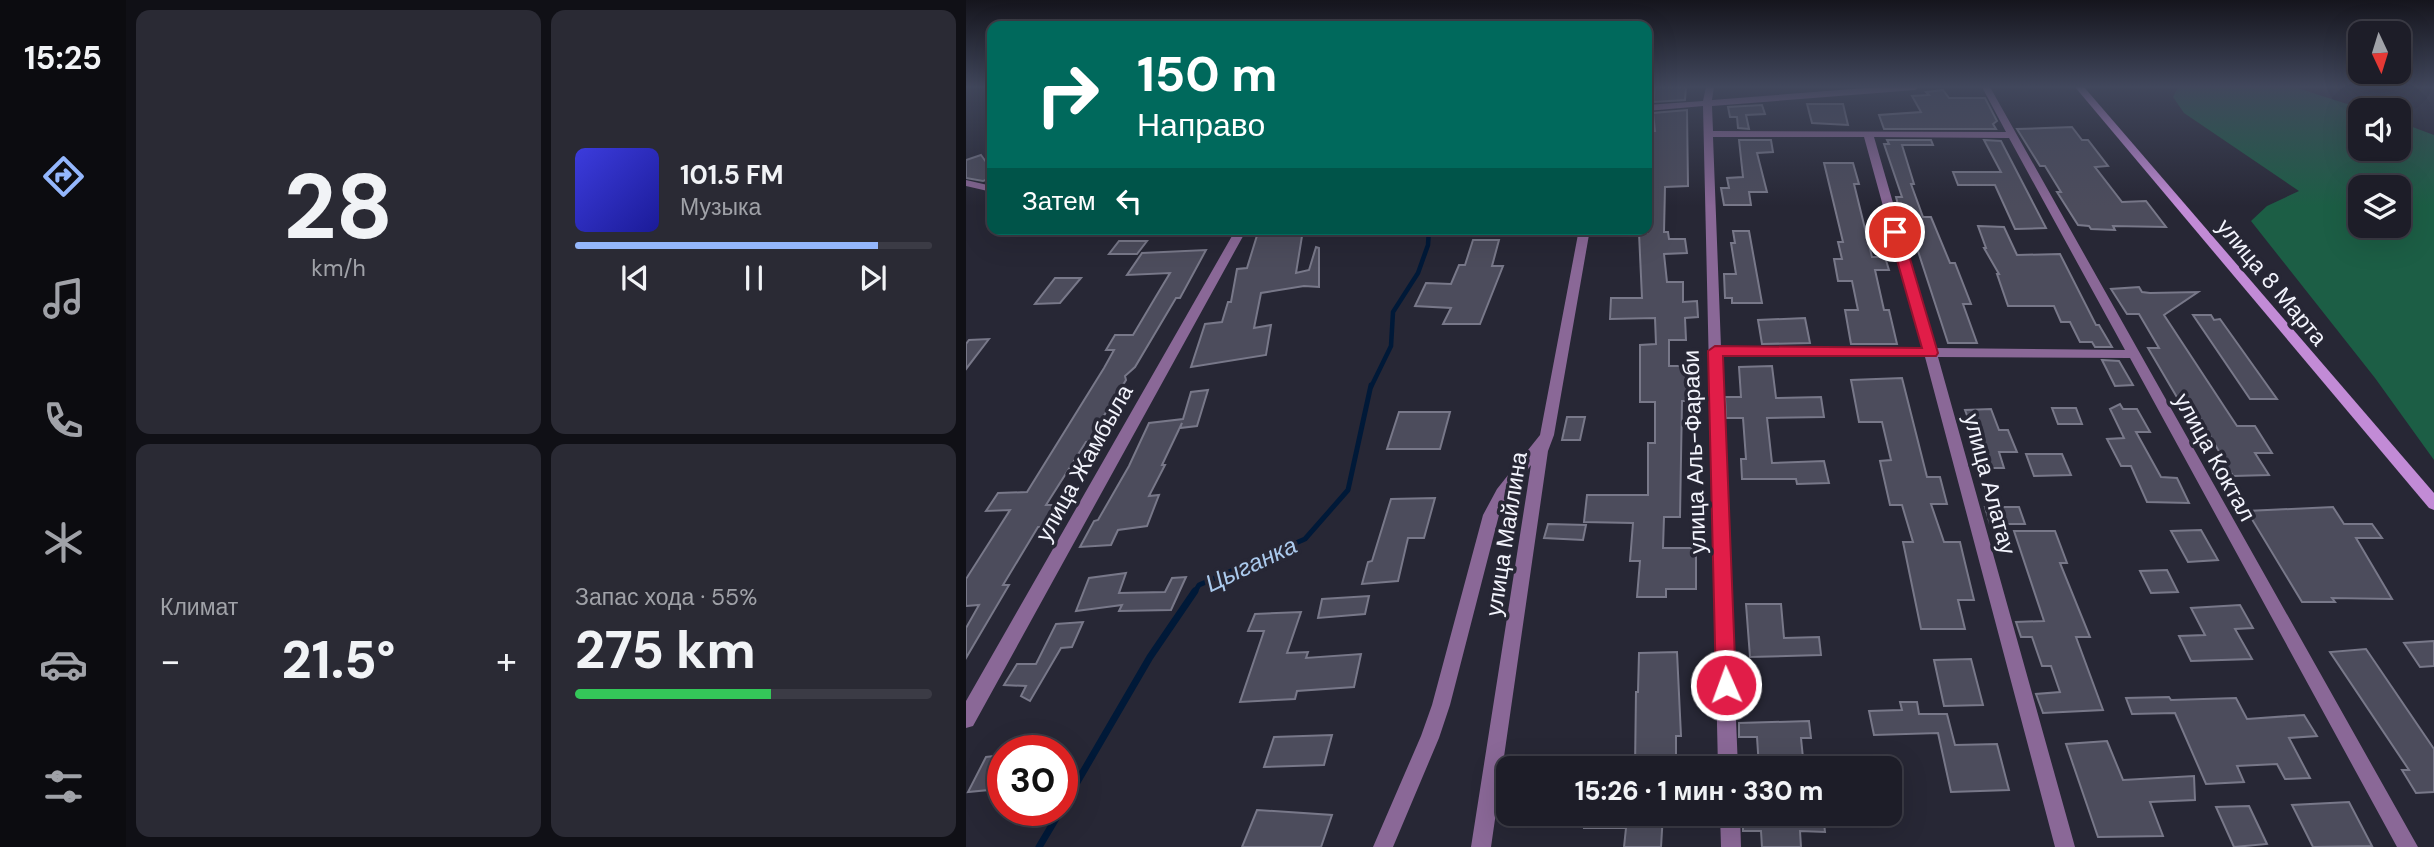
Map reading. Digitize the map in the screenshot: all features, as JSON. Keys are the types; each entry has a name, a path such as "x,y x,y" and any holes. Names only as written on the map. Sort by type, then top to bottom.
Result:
{"street":[{"name":"улица Аль-Фараби","path":"1709,127 1728,756"},
{"name":"улица Коктал","path":"2007,127 2408,847"},
{"name":"улица 8 Марта","path":"2113,127 2434,504"},
{"path":"1709,134 2012,135"},
{"name":"улица Алатау","path":"1868,134 2065,847"},
{"path":"966,183 987,188"},
{"name":"улица Жамбыла","path":"966,719 1239,235"},
{"name":"улица Майлина","path":"1481,847 1541,451 1547,435 1584,235"},
{"path":"1715,351 2132,354"},
{"path":"1383,847 1433,727 1491,516 1502,493 1547,435"},
{"path":"1730,826 1731,847"}],"green space":[{"path":"2204,127 2348,127 2348,161 2411,161 2411,127 2434,135 2434,460 2375,378 2251,221 2267,206 2299,191"}],"building":[{"path":"1655,127 1687,127 1688,186 1665,187 1664,232 1668,232 1669,239 1685,239 1687,253 1664,254 1667,282 1683,282 1683,302 1697,301 1698,317 1685,318 1686,340 1669,340 1669,366 1687,366 1688,401 1682,401 1680,517 1664,517 1663,548 1696,548 1696,589 1666,589 1666,597 1637,597 1640,561 1630,561 1633,523 1584,522 1587,495 1648,495 1648,443 1655,443 1655,402 1640,402 1640,345 1656,344 1655,318 1610,319 1611,298 1642,298 1639,235 1652,235 1652,131 1655,131"},
{"path":"1883,127 1995,127 1996,129 1884,129"},
{"path":"2072,127 2082,140 2088,140 2108,166 2095,167 2122,202 2146,201 2166,227 2113,226 2115,230 2091,229 2089,226 2078,225 2057,192 2061,192 2045,166 2040,166 2017,129"},
{"path":"1739,140 1771,140 1773,152 1757,153 1767,192 1749,192 1751,205 1724,205 1721,188 1729,188 1727,178 1743,177"},
{"path":"1887,140 1931,140 1933,145 1902,145 1914,184 1911,184 1923,217 1931,217 1950,263 1955,263 1971,304 1963,304 1977,343 1948,343 1914,239 1908,239 1904,228 1896,197 1902,197 1884,144 1889,144"},
{"path":"1984,140 2001,141 2046,228 2015,229 1995,185 1958,185 1953,172 2001,172"},
{"path":"981,155 987,163 987,180 966,178 966,160"},
{"path":"1824,163 1853,163 1859,184 1854,184 1872,257 1885,257 1889,270 1875,270 1884,310 1889,310 1897,344 1851,344 1845,310 1858,310 1852,281 1838,281 1834,259 1842,259 1838,242 1843,242"},
{"path":"1978,226 2004,227 2017,255 2060,254 2096,325 2099,325 2112,347 2095,347 2092,342 2080,342 2070,322 2061,322 2054,306 2008,306 1999,274 1984,248"},
{"path":"1733,231 1749,231 1762,303 1732,303 1732,298 1725,298 1724,274 1736,274 1731,243 1735,243"},
{"path":"1257,235 1302,235 1296,273 1309,270 1316,247 1319,248 1319,287 1304,286 1261,293 1254,328 1271,325 1266,355 1191,367 1205,324 1222,322 1228,302 1231,302 1237,269 1247,268"},
{"path":"1473,240 1499,240 1492,266 1503,266 1480,324 1443,324 1451,308 1415,306 1426,283 1451,284 1459,265 1465,265"},
{"path":"1119,241 1147,241 1137,254 1109,254"},
{"path":"1206,250 1180,298 1176,298 1135,367 1125,376 1126,380 1097,427 1103,427 1094,441 1086,442 1046,505 1058,505 1044,527 1038,527 1003,585 1009,585 966,658 966,628 979,605 966,606 966,579 1010,510 986,511 998,493 1027,492 1104,368 1114,350 1106,350 1115,335 1133,335 1170,273 1127,275 1142,253"},
{"path":"1055,278 1081,278 1060,303 1035,304"},
{"path":"2139,287 2142,292 2150,293 2198,292 2164,315 2237,426 2255,426 2272,453 2255,453 2269,475 2233,476 2200,418 2194,418 2182,399 2178,399 2148,348 2159,348 2139,314 2127,314 2111,289"},
{"path":"2193,315 2211,315 2214,320 2220,319 2277,399 2250,399"},
{"path":"1805,318 1810,343 1762,344 1758,320"},
{"path":"989,339 966,369 966,344 969,340"},
{"path":"2102,360 2119,361 2133,385 2115,386"},
{"path":"1772,366 1776,398 1821,397 1824,417 1767,418 1772,463 1824,461 1829,483 1797,484 1796,479 1742,479 1741,459 1746,459 1743,418 1726,418 1725,397 1741,397 1739,367"},
{"path":"1902,378 1927,477 1940,477 1947,504 1931,504 1944,542 1960,542 1974,600 1958,600 1965,629 1921,629 1903,542 1913,542 1902,505 1890,505 1880,461 1891,460 1882,422 1859,422 1851,380"},
{"path":"1208,390 1197,426 1180,428 1182,423 1162,465 1165,465 1149,496 1159,495 1147,526 1118,530 1111,545 1080,547 1129,466 1149,423 1183,419 1191,392"},
{"path":"2120,404 2123,409 2137,409 2150,432 2136,432 2161,477 2177,478 2189,503 2147,502 2131,466 2121,466 2107,439 2124,438 2110,409"},
{"path":"2052,408 2076,408 2082,424 2058,424"},
{"path":"1991,409 1999,430 2008,430 2017,452 1999,452 2004,468 1986,468 1965,410"},
{"path":"1399,412 1450,412 1440,449 1387,449"},
{"path":"1567,417 1585,417 1580,440 1562,440"},
{"path":"2026,454 2062,454 2071,475 2034,476"},
{"path":"1435,498 1424,538 1408,538 1398,581 1362,584 1391,499"},
{"path":"1985,507 2019,507 2025,524 1990,524"},
{"path":"2333,507 2344,524 2372,524 2382,538 2356,538 2392,599 2332,598 2335,602 2302,602 2247,511"},
{"path":"1548,524 1586,525 1583,540 1544,538"},
{"path":"2201,530 2218,560 2188,562 2171,531"},
{"path":"2014,531 2055,531 2067,563 2060,563 2090,637 2076,637 2103,710 2043,713 2036,694 2060,692 2051,666 2042,666 2032,637 2021,637 2016,622 2044,621"},
{"path":"2167,570 2178,592 2151,593 2140,571"},
{"path":"1126,573 1119,593 1165,592 1172,578 1186,577 1171,610 1119,611 1122,605 1076,611 1089,578"},
{"path":"1369,596 1365,614 1318,618 1322,599"},
{"path":"1746,604 1781,604 1784,638 1819,637 1821,655 1750,657"},
{"path":"2240,605 2253,628 2235,629 2252,659 2191,661 2179,636 2205,635 2191,608"},
{"path":"1301,612 1287,653 1308,652 1306,658 1361,654 1354,687 1297,691 1295,699 1240,702 1264,631 1248,631 1255,614"},
{"path":"1083,622 1072,647 1061,648 1030,701 1021,696 1026,686 1004,685 1017,664 1036,664 1056,624"},
{"path":"2434,641 2434,666 2420,667 2404,643"},
{"path":"2366,649 2434,749 2434,792 2416,793 2402,770 2409,770 2330,652"},
{"path":"1677,652 1681,736 1676,736 1676,756 1635,756 1639,653"},
{"path":"1971,659 1983,705 1944,706 1934,660"},
{"path":"2169,697 2171,700 2236,698 2247,719 2304,715 2317,736 2289,738 2310,778 2285,779 2277,764 2237,766 2244,782 2206,784 2175,713 2132,714 2126,698"},
{"path":"1900,702 1917,702 1919,714 1947,714 1955,745 1997,744 2009,790 1951,792 1938,733 1874,735 1869,711 1902,710"},
{"path":"1809,721 1811,738 1801,738 1803,756 1758,756 1757,737 1739,737 1739,723"},
{"path":"1332,735 1324,765 1264,767 1274,737"},
{"path":"2107,741 2123,780 2194,776 2195,800 2150,802 2163,836 2098,837 2066,744"},
{"path":"986,757 987,790 968,792"},
{"path":"2349,802 2372,846 2313,847 2292,805"},
{"path":"2249,806 2267,844 2234,847 2216,807"},
{"path":"1257,810 1332,815 1321,847 1242,847"},
{"path":"1662,826 1661,847 1624,847 1626,828 1584,828"},
{"path":"1743,826 1824,826 1825,832 1800,831 1801,847 1762,847 1761,831 1743,831"}],"waterway":[{"name":"Цыганка","path":"1371,387 1391,346 1393,312 1418,273 1429,235"},
{"name":"Цыганка","path":"1194,593 1199,585 1305,539 1348,490 1371,385"},
{"name":"Цыганка","path":"1078,781 1150,657 1195,591"},
{"name":"Цыганка","path":"1039,847 1051,826"}],"route":[{"path":"1726,685 1715,351 1930,353 1895,232"}]}
